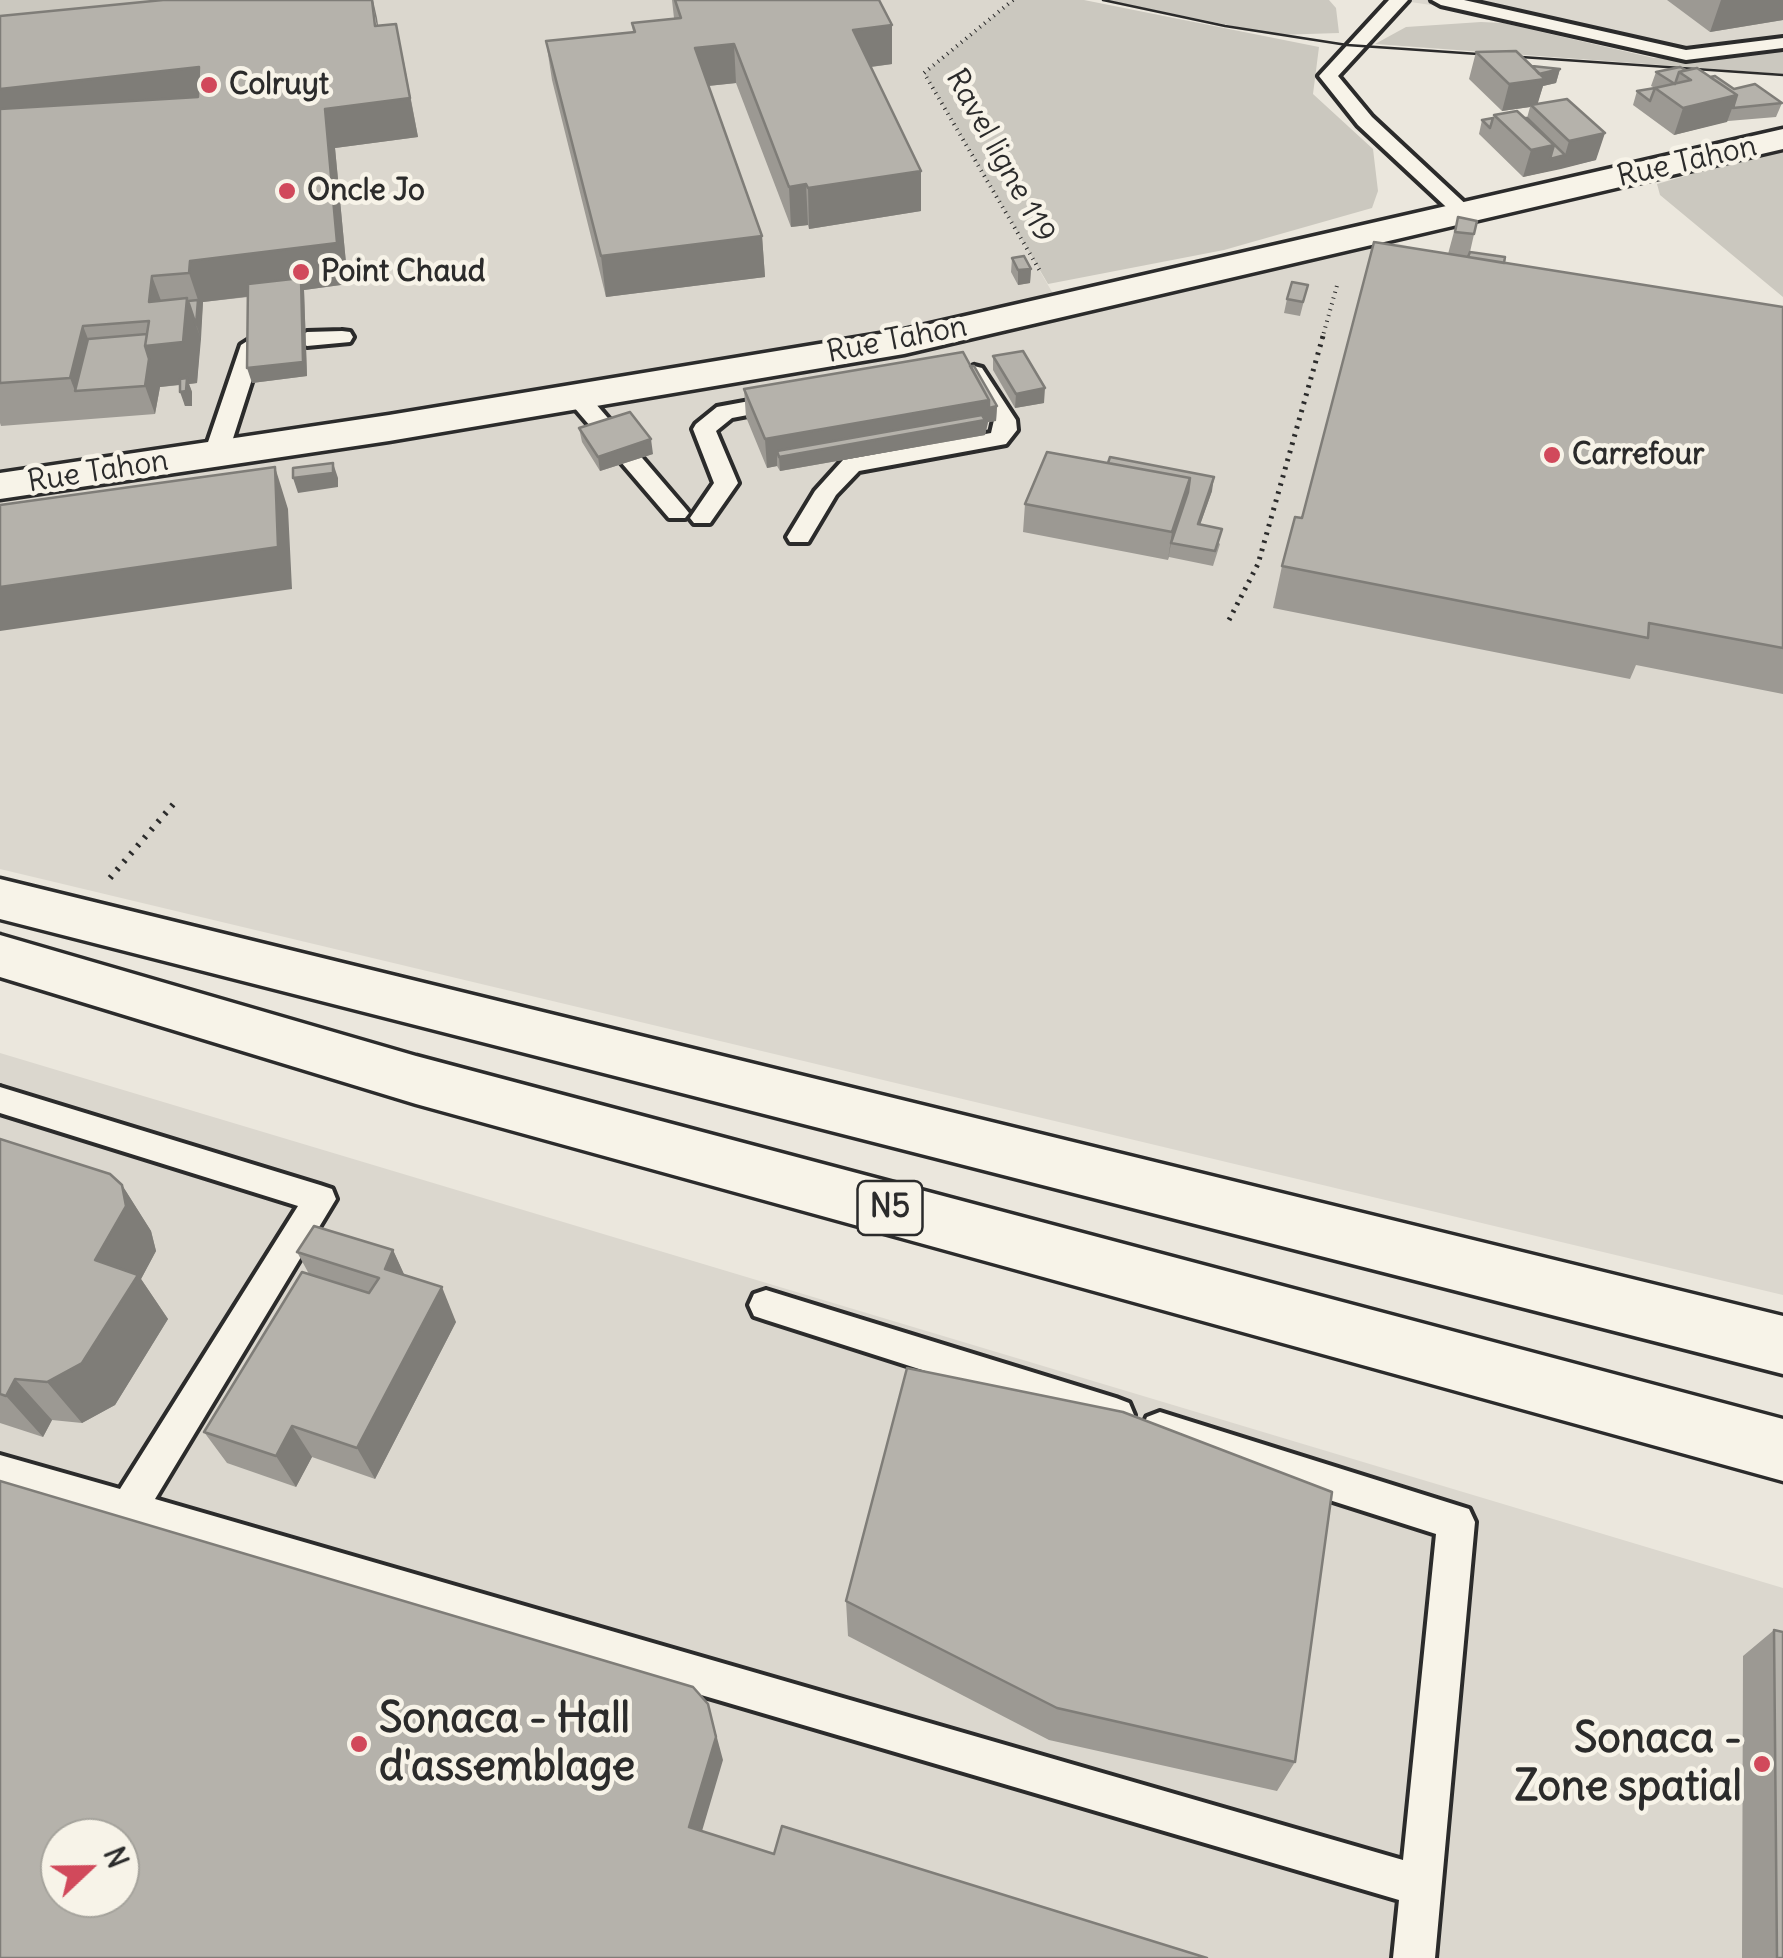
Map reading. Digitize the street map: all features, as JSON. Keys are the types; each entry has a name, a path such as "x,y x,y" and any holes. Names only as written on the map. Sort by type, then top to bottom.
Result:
{"main road":[{"name":"Rue Tahon","path":"0,486 389,428 904,342 1783,139"},
{"name":"N5","path":"0,899 1783,1345"},
{"name":"N5","path":"0,956 416,1080 1783,1450"}],"lane":[{"path":"1399,0 1328,76 1365,121 1465,214"},
{"path":"1441,0 1686,55 1783,44"},
{"path":"307,338 342,337"},
{"path":"216,454 252,344"},
{"path":"799,537 826,492 851,465 998,438 1006,430 1005,420 976,374 963,370 945,373"},
{"path":"575,394 677,513"},
{"path":"702,518 726,483 704,429 724,412 806,398"},
{"path":"0,1100 320,1198 128,1509"},
{"path":"766,1305 1456,1522 1414,1958"},
{"path":"0,1472 1421,1886"}],"path":[{"name":"Ravel ligne 119","path":"1013,0 924,72 1061,307"},
{"path":"1229,620 1258,564 1349,242"}],"shaded area":[{"path":"0,0 229,0 0,45"},
{"path":"229,0 1013,0 925,73 1059,304 1393,242 1535,282 1783,336 1783,1295 0,869 0,45"},
{"path":"1013,0 1084,0 1319,47 1313,94 1373,149 1378,191 1372,208 1224,250 1048,284 924,73"},
{"path":"1106,0 1329,0 1336,8 1339,33 1276,35"},
{"path":"1397,0 1783,0 1783,74 1546,22"},
{"path":"1503,23 1654,58 1783,50 1783,74 1375,44 1406,27"},
{"path":"1783,148 1783,297 1660,195 1657,184"},
{"path":"0,1053 1783,1588 1783,1958 0,1958"}],"building":[{"path":"163,0 372,0 375,26 396,24 410,98 325,109 337,243 190,261 189,273 152,276 149,302 187,298 183,342 145,346 149,321 83,326 70,378 0,383 0,109 198,97 199,67 0,89 0,16"},
{"path":"675,0 879,0 892,25 853,30 921,171 808,188 806,184 789,187 734,44 695,48 762,236 601,256 546,41 635,32 632,23 681,18"},
{"path":"1516,51 1545,79 1509,84 1476,52"},
{"path":"1532,66 1560,69 1539,74"},
{"path":"1680,67 1686,70 1679,72 1675,84 1656,72"},
{"path":"1697,68 1737,95 1683,108 1655,88 1691,80 1679,72"},
{"path":"1715,76 1734,89 1755,84 1782,103 1733,108 1737,95 1710,77"},
{"path":"1655,88 1650,101 1637,91"},
{"path":"1567,99 1605,133 1569,141 1531,105"},
{"path":"1517,111 1554,145 1531,150 1494,115"},
{"path":"1525,118 1565,155 1550,159 1554,145"},
{"path":"1458,217 1477,221 1474,234 1455,232"},
{"name":"Carrefour","path":"1374,242 1783,307 1783,648 1649,623 1648,638 1282,566 1295,517 1302,518"},
{"path":"1470,252 1505,257 1504,263 1468,257"},
{"path":"1024,256 1031,269 1018,270 1012,258"},
{"path":"301,278 303,362 247,368 248,284"},
{"path":"1292,282 1308,285 1303,302 1287,299"},
{"path":"198,300 196,325 188,301"},
{"path":"147,334 145,386 75,391 88,339"},
{"path":"1023,351 1045,388 1016,394 993,356"},
{"path":"963,352 989,400 765,439 744,389"},
{"path":"970,366 974,366 997,406 989,408 989,400"},
{"path":"187,378 186,391 180,392 180,379"},
{"path":"630,412 651,439 598,457 579,428"},
{"path":"982,415 985,420 779,457 777,451"},
{"path":"1047,452 1190,478 1172,532 1025,504"},
{"path":"1110,457 1214,477 1198,524 1222,529 1215,551 1171,543 1190,478 1108,463"},
{"path":"333,463 333,473 293,478 293,468"},
{"path":"275,467 278,547 0,587 0,505"},
{"path":"0,1139 110,1174 122,1185 126,1206 95,1260 138,1275 82,1363 47,1382 15,1379 6,1396 0,1394"},
{"path":"314,1226 393,1250 385,1269 442,1287 357,1448 292,1426 276,1456 204,1432 302,1272 369,1293 379,1278 297,1252"},
{"path":"907,1368 1123,1412 1332,1492 1295,1762 1057,1708 846,1601"},
{"name":"Sonaca - Hall d'assemblage","path":"0,1481 693,1687 708,1704 716,1737 689,1827 774,1854 782,1826 1207,1958 0,1958"},
{"path":"1774,1630 1783,1632 1783,1958 1777,1958"}],"tram line":[{"path":"1103,0 1225,26 1347,45 1783,75"}],"place":[{"name":"Colruyt","path":"209,85"},
{"name":"Oncle Jo","path":"287,191"},
{"name":"Point Chaud","path":"301,272"},
{"name":"Carrefour","path":"1552,455"},
{"name":"Sonaca - Hall d'assemblage","path":"359,1744"},
{"name":"Sonaca - Zone spatial","path":"1762,1764"}]}
